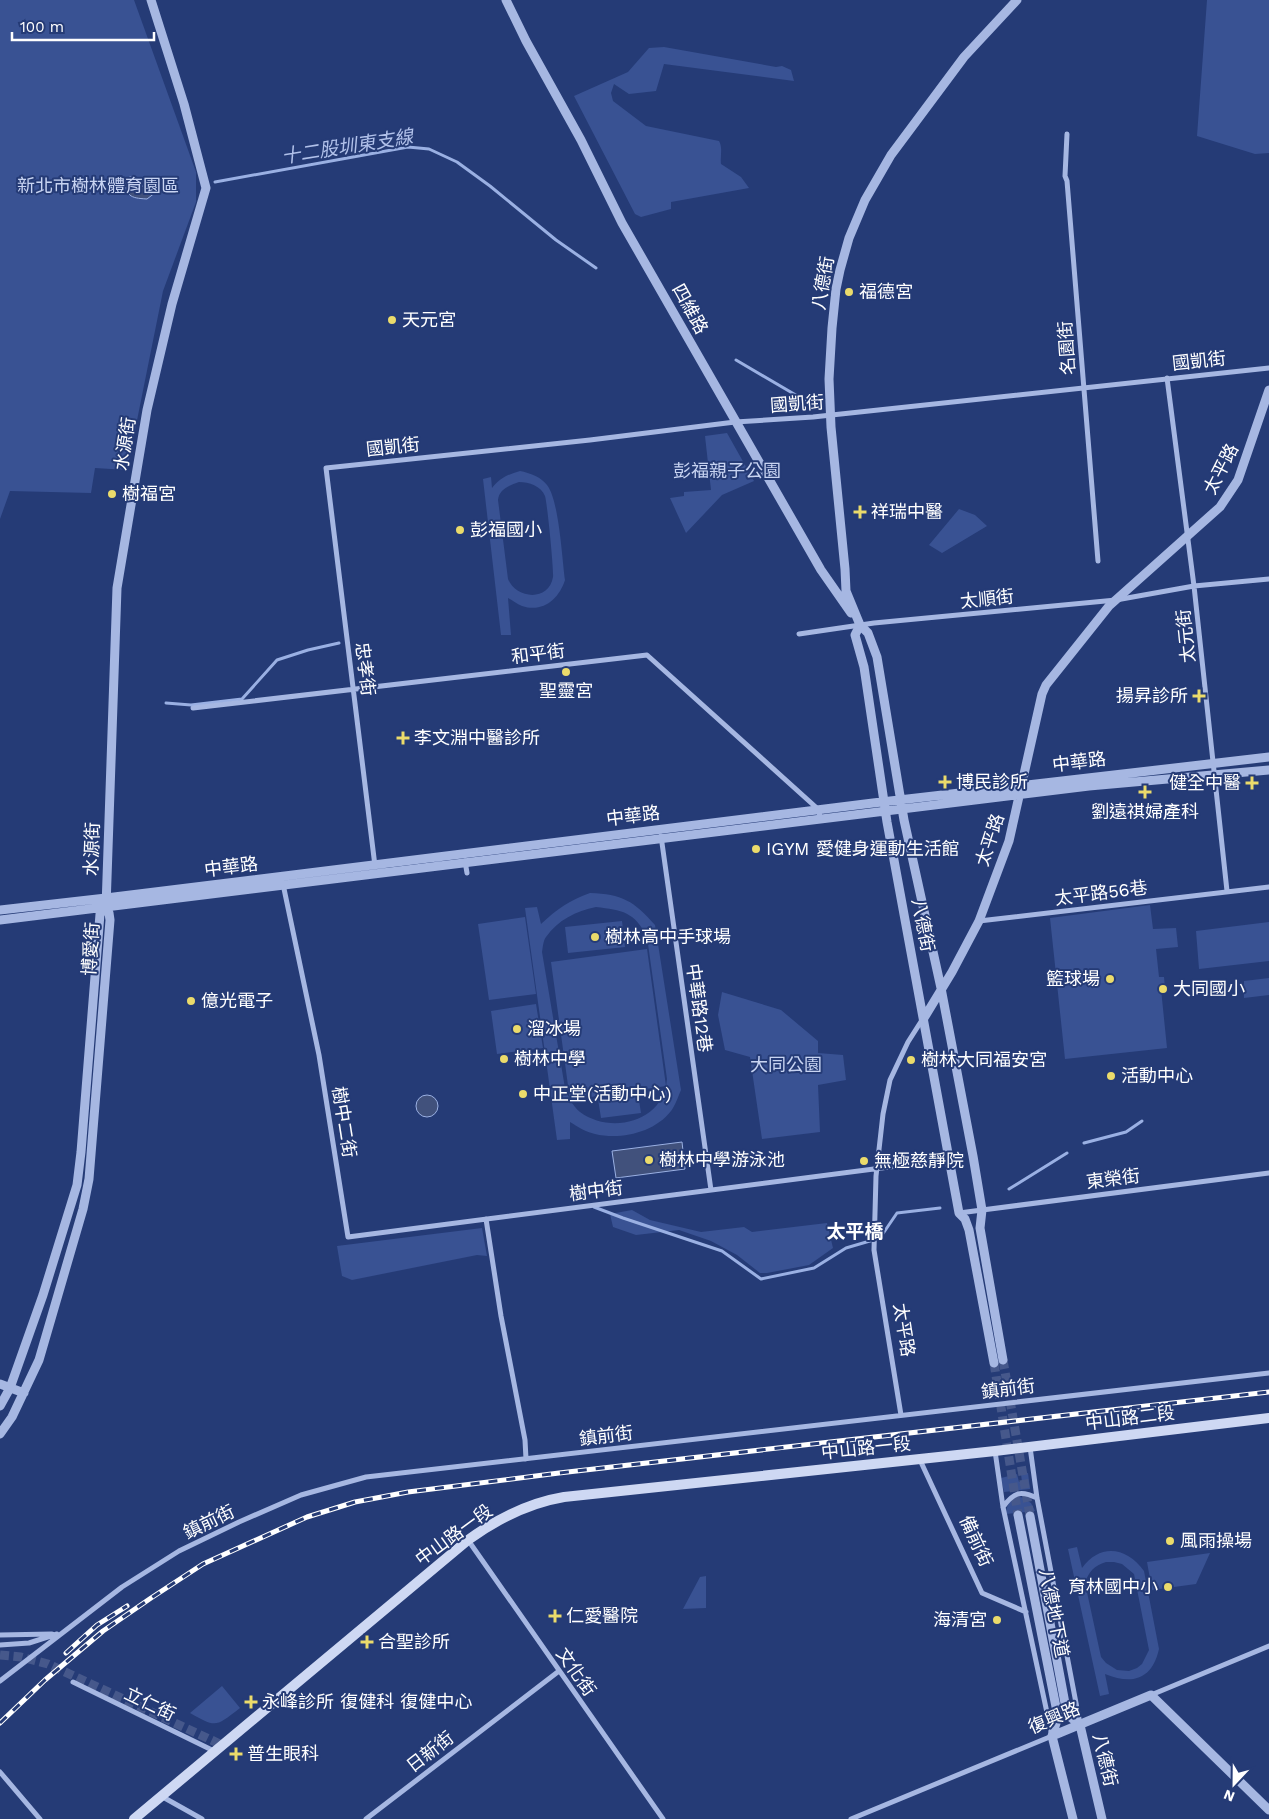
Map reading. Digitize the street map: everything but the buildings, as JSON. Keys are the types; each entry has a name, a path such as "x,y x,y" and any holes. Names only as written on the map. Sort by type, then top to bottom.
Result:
{"main road":[{"name":"中山路二段","path":"995,1451 1269,1418"},
{"name":"中山路一段","path":"134,1819 468,1540 509,1515 533,1504 559,1498 995,1451"}],"street":[{"name":"水源街","path":"106,902 118,588 147,410 172,304 206,188 184,104 151,0"},
{"name":"四維路","path":"506,0 526,41 581,140 622,223 824,575 860,625"},
{"name":"八德街","path":"860,625 855,634 864,667 884,802 960,1212 969,1230 999,1361 980,1228 982,1210 941,988 902,805 877,657 868,633 860,625 846,591 845,563 830,415 829,379 836,289 849,238 865,200 891,156 964,57 1017,0"},
{"name":"名園街","path":"1067,134 1065,176 1073,242 1098,561"},
{"name":"國凱街","path":"326,468 590,440 735,422 830,415 1269,368"},
{"name":"太元街","path":"1166,378 1194,586 1227,891"},
{"name":"太平路","path":"901,1415 873,1238 876,1176 883,1114 890,1080 908,1042 952,972 979,921 1009,841 1040,700 1046,685 1109,606 1220,507 1238,480 1269,390"},
{"name":"忠孝街","path":"326,468 375,870"},
{"path":"1194,586 1269,579"},
{"name":"太順街","path":"799,634 860,625 1116,600 1194,586"},
{"name":"和平街","path":"193,708 647,655 819,815"},
{"name":"中華路","path":"0,910 106,902 819,815 886,812 902,805 1022,785 1269,757"},
{"name":"中華路","path":"819,815 884,802 902,805 1269,770"},
{"name":"中華路12巷","path":"661,834 711,1190"},
{"path":"465,859 467,873"},
{"name":"樹中二街","path":"282,881 319,1055 348,1237 486,1218"},
{"name":"太平路56巷","path":"979,921 1269,887"},
{"name":"中華路","path":"0,920 106,902"},
{"name":"博愛街","path":"0,1406 10,1388 43,1295 77,1185 100,914 106,902"},
{"name":"博愛街","path":"0,1434 12,1417 39,1360 83,1209 89,1179 110,920 106,902"},
{"name":"樹中街","path":"486,1218 951,1159"},
{"name":"東榮街","path":"960,1212 1269,1173"},
{"path":"486,1218 501,1316 525,1440 526,1459"},
{"name":"鎮前街","path":"0,1681 122,1587 179,1551 301,1495 366,1477 1269,1373"},
{"path":"0,1384 24,1393"},
{"path":"1030,1446 1037,1498 1080,1725"},
{"path":"995,1451 1003,1507 1052,1736 1073,1819"},
{"name":"備前街","path":"920,1459 982,1593 1026,1612"},
{"path":"1003,1507 1015,1494 1027,1493 1037,1498"},
{"name":"八德地下道","path":"1018,1515 1058,1717 1052,1736"},
{"name":"八德地下道","path":"1030,1516 1067,1714"},
{"name":"文化街","path":"468,1540 663,1819"},
{"path":"0,1635 60,1634"},
{"path":"0,1645 30,1643 60,1634"},
{"name":"復興路","path":"851,1819 1269,1646"},
{"name":"日新街","path":"366,1819 559,1671"},
{"name":"立仁街","path":"73,1682 214,1751"},
{"path":"1151,1695 1269,1810"},
{"name":"八德街","path":"1067,1714 1080,1725 1102,1819"},
{"path":"0,1772 40,1819"},
{"path":"161,1796 202,1819"}],"green space":[{"name":"新北市樹林體育園區","path":"0,0 134,0 196,172 196,202 163,291 127,470 95,468 91,493 10,491 0,519"},
{"path":"1207,0 1269,0 1269,153 1255,154 1197,136"},
{"path":"664,47 776,67 782,66 791,70 794,81 664,64 656,91 629,94 614,84 611,93 613,101 646,126 719,141 721,164 741,177 749,188 671,202 671,209 641,217 635,214 574,96 628,72 649,48"},
{"name":"彭福親子公園","path":"727,433 754,481 722,495 686,533 670,498 684,496 684,492 711,490 705,436"},
{"path":"520,471 531,474 545,482 551,492 557,516 565,580 559,593 549,603 537,608 522,606 508,598 511,635 501,635 483,479 491,477 492,488 501,479","holes":["523,482 538,487 545,496 549,522 553,577 545,591 532,595 518,591 508,579 498,500 500,493 506,488"]},
{"path":"959,509 975,515 987,526 942,553 929,545"},
{"path":"590,893 611,895 627,900 655,925 681,1090 671,1111 664,1119 646,1130 626,1135 605,1136 588,1132 570,1122 570,1139 557,1140 525,908 537,907 541,924 564,906","holes":["596,907 613,909 632,917 638,922 647,937 667,1079 664,1094 656,1106 646,1114 634,1120 620,1123 606,1123 593,1119 579,1111 570,1100 565,1088 542,952 546,937 568,917"]},
{"path":"1150,905 1153,929 1176,928 1178,947 1156,949 1159,977 1164,977 1165,988 1161,989 1167,1048 1065,1059 1050,918"},
{"path":"525,917 536,994 489,1000 478,924"},
{"name":"樹林高中手球場","path":"622,921 625,947 568,953 565,927"},
{"path":"1269,922 1269,961 1199,969 1196,931"},
{"path":"647,949 665,1086 570,1100 551,962"},
{"path":"1269,978 1269,995 1244,998 1244,981"},
{"name":"大同公園","path":"722,992 781,1010 818,1041 818,1053 843,1055 846,1080 818,1085 820,1132 762,1139 750,1057 725,1050 718,1015"},
{"name":"溜冰場","path":"536,1004 543,1048 497,1054 491,1011"},
{"path":"638,1094 641,1113 601,1118 598,1099"},
{"path":"632,1210 650,1220 701,1232 744,1227 752,1232 827,1223 833,1248 809,1265 760,1273 737,1255 711,1241 679,1230 636,1235 613,1227 610,1214"},
{"path":"482,1228 487,1256 477,1255 352,1280 342,1276 337,1246"},
{"path":"1028,1473 1030,1489 1004,1492 1001,1478 1017,1474 1019,1482 1022,1482 1021,1474"},
{"path":"1021,1497 1031,1503 1035,1511 1006,1514 1010,1503 1014,1499"},
{"path":"1077,1547 1082,1568 1097,1555 1113,1551 1130,1557 1144,1571 1159,1649 1151,1668 1140,1677 1124,1679 1105,1674 1109,1694 1100,1696 1068,1549","holes":["1106,1562 1122,1564 1134,1574 1149,1650 1142,1664 1129,1671 1117,1670 1106,1663 1101,1657 1085,1583 1088,1575 1095,1567"]},
{"path":"1210,1553 1196,1584 1152,1590 1147,1562"},
{"path":"706,1576 706,1608 683,1609 700,1577"},
{"path":"222,1686 240,1708 216,1723 211,1723 190,1713"}],"shaded area":[{"path":"133,176 136,185 148,187 165,182 160,189 147,199 136,198 128,193 124,179"},
{"path":"427,1095 435,1098 438,1106 435,1114 427,1117 419,1114 416,1106 419,1098"},
{"name":"樹林中學游泳池","path":"682,1142 685,1169 616,1178 612,1151"}],"waterway":[{"name":"十二股圳東支線","path":"215,182 408,147 429,149 457,162 490,186 556,240 596,268"},
{"name":"十二股圳東支線","path":"736,360 806,401"},
{"path":"166,703 191,705 242,699 277,660 339,643"},
{"path":"1084,1143 1126,1132 1142,1121"},
{"path":"1009,1189 1067,1153"},
{"path":"594,1207 722,1251 761,1279 814,1268 846,1248 880,1238 897,1213 940,1208"}],"tunnel":[{"path":"1003,1360 1030,1516"},
{"path":"994,1363 1018,1515"},
{"path":"0,1655 21,1657 48,1664 222,1745"}],"railway":[{"path":"0,1723 45,1680 103,1631 203,1564 307,1517 355,1502 408,1492 559,1473 1269,1392"},
{"path":"66,1653 97,1625 127,1606"}],"place":[{"name":"福德宮","path":"849,292"},
{"name":"天元宮","path":"392,320"},
{"name":"樹福宮","path":"112,494"},
{"name":"祥瑞中醫","path":"860,512"},
{"name":"彭福國小","path":"460,530"},
{"name":"聖靈宮","path":"566,672"},
{"name":"揚昇診所","path":"1199,696"},
{"name":"李文淵中醫診所","path":"403,738"},
{"name":"博民診所","path":"945,782"},
{"name":"健全中醫","path":"1252,783"},
{"name":"劉遠祺婦產科","path":"1145,792"},
{"name":"IGYM 愛健身運動生活館","path":"756,849"},
{"name":"樹林高中手球場","path":"595,937"},
{"name":"籃球場","path":"1110,979"},
{"name":"大同國小","path":"1163,989"},
{"name":"億光電子","path":"191,1001"},
{"name":"溜冰場","path":"517,1029"},
{"name":"樹林中學","path":"504,1059"},
{"name":"樹林大同福安宮","path":"911,1060"},
{"name":"活動中心","path":"1111,1076"},
{"name":"中正堂(活動中心)","path":"523,1094"},
{"name":"樹林中學游泳池","path":"649,1160"},
{"name":"無極慈靜院","path":"864,1161"},
{"name":"風雨操場","path":"1170,1541"},
{"name":"育林國中小","path":"1168,1587"},
{"name":"仁愛醫院","path":"555,1616"},
{"name":"海清宮","path":"997,1620"},
{"name":"合聖診所","path":"367,1642"},
{"name":"永峰診所 復健科 復健中心","path":"251,1702"},
{"name":"普生眼科","path":"236,1754"}],"district":[{"name":"太平橋","path":"855,1231"}]}
